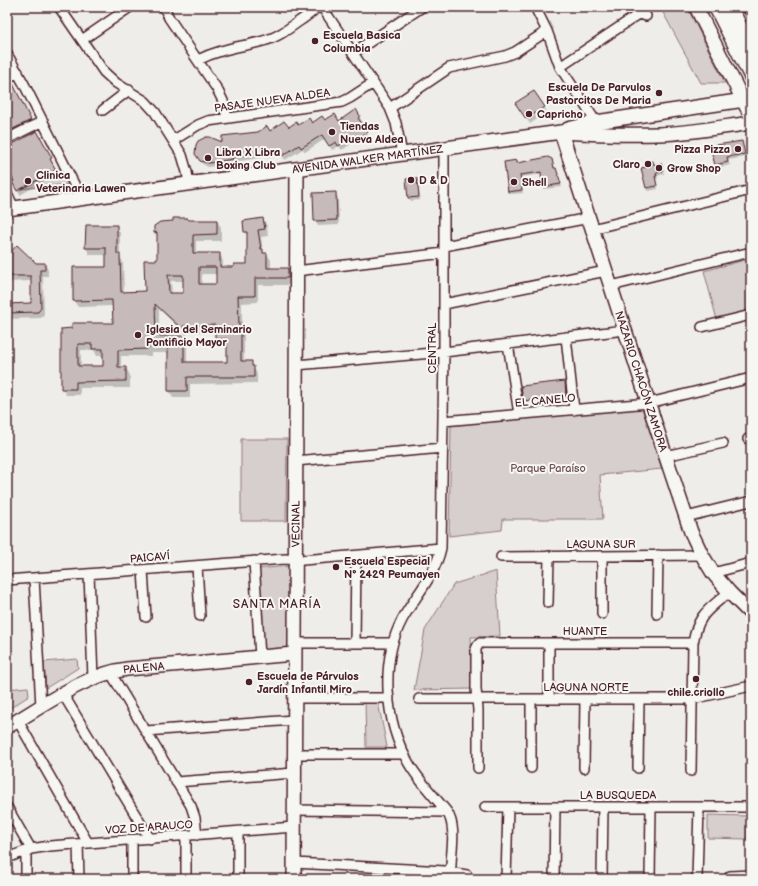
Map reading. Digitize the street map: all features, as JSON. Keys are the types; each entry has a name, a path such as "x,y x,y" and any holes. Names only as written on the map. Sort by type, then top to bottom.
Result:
{"main road":[{"path":"716,7 751,76"},
{"path":"730,7 751,49"}],"street":[{"path":"59,7 104,72 116,82 139,96 150,106 174,140 184,162 189,184"},
{"path":"82,40 130,7"},
{"path":"164,7 169,18 221,94 227,118"},
{"path":"198,60 222,50 272,38 289,29 314,11 317,7"},
{"path":"322,7 390,108 396,123 402,154"},
{"path":"353,53 422,7"},
{"path":"536,7 547,30 560,67 596,122"},
{"path":"696,7 747,99 751,116"},
{"path":"560,67 636,16 640,14 646,16"},
{"path":"390,108 446,70 505,56 515,52 547,30"},
{"path":"7,54 18,72 82,198"},
{"path":"7,78 18,72"},
{"name":"PASAJE NUEVA ALDEA","path":"174,140 203,123 227,118 337,103 350,98 373,83"},
{"path":"103,110 129,90"},
{"name":"AVENIDA WALKER MARTÍNEZ","path":"561,132 581,125 596,122 747,99"},
{"path":"7,139 43,121"},
{"name":"AVENIDA WALKER MARTÍNEZ","path":"10,208 561,132 661,134 697,131 751,123"},
{"name":"NAZARIO CHACÓN ZAMORA","path":"561,132 686,517 702,555 713,573 751,614"},
{"name":"CENTRAL","path":"444,148 444,352 441,548 435,568 404,617 393,643 389,667 389,698 395,730 404,754 413,770 448,812"},
{"name":"VECINAL","path":"294,879 294,560 297,169"},
{"path":"296,271 444,250 590,223 751,190"},
{"path":"7,192 10,208"},
{"path":"611,286 751,252"},
{"path":"444,304 606,271"},
{"path":"702,327 751,315"},
{"path":"296,365 444,352 625,330"},
{"path":"566,337 574,410"},
{"path":"508,344 519,414"},
{"name":"EL CANELO","path":"443,421 649,403 751,378"},
{"path":"665,456 723,443"},
{"path":"295,461 443,448"},
{"path":"686,517 751,501"},
{"name":"PAICAVÍ","path":"7,580 254,561 285,559 303,560 441,548"},
{"path":"657,614 658,555"},
{"name":"LAGUNA SUR","path":"502,557 702,555"},
{"path":"355,643 356,556"},
{"path":"548,603 549,556"},
{"path":"602,556 602,614"},
{"path":"254,561 260,657"},
{"path":"713,573 751,563"},
{"path":"197,566 200,616"},
{"path":"143,570 146,617"},
{"path":"89,574 93,678"},
{"path":"34,578 41,707"},
{"path":"691,771 693,644 696,630 701,618 729,592"},
{"path":"294,648 355,643 393,643"},
{"name":"HUANTE","path":"477,699 476,649 478,645 482,643 693,644"},
{"path":"549,643 549,699"},
{"name":"PALENA","path":"12,724 93,678 110,672 260,657 294,648"},
{"path":"110,672 194,813 197,835"},
{"name":"LAGUNA NORTE","path":"419,698 692,699 751,686"},
{"path":"63,694 150,839"},
{"path":"294,698 389,698"},
{"path":"477,699 478,768"},
{"path":"531,768 532,699"},
{"path":"584,768 585,699"},
{"path":"638,768 639,699"},
{"path":"146,731 294,720"},
{"path":"12,724 88,843"},
{"path":"294,754 404,754"},
{"path":"176,782 294,773"},
{"path":"7,807 29,850 26,879"},
{"path":"506,879 508,807"},
{"path":"554,879 555,807"},
{"path":"602,879 604,807"},
{"path":"650,879 651,807"},
{"path":"697,879 699,807"},
{"name":"LA BUSQUEDA","path":"485,808 751,807"},
{"path":"294,810 448,812 452,827 451,866 449,870"},
{"name":"VOZ DE ARAUCO","path":"7,858 29,850 50,846 294,827"},
{"path":"238,832 238,879"},
{"path":"186,836 186,879"},
{"path":"132,840 132,879"},
{"path":"78,844 79,879"},
{"path":"294,863 449,870 454,873 467,875"},
{"path":"730,876 751,875"}],"green space":[{"path":"660,7 687,7 725,83 701,83"},
{"path":"60,168 69,184 21,189"},
{"path":"749,259 751,265 751,311 717,320 704,271"},
{"name":"Parque Paraíso","path":"642,408 662,469 600,475 603,519 503,519 502,530 449,536 451,425"},
{"path":"241,439 287,439 286,521 241,521"},
{"path":"290,566 290,648 263,651 256,569"},
{"path":"496,571 500,636 471,637 473,689 414,690 425,630 454,584"},
{"path":"77,659 78,668 46,688 44,662"},
{"path":"28,687 29,696 7,710 7,689"},
{"path":"365,702 378,702 387,747 366,747"},
{"path":"708,815 748,816 747,839 708,838"}],"building":[{"path":"13,84 31,120 7,132 7,87"},
{"path":"534,91 545,107 526,119 515,103"},
{"path":"356,109 360,116 358,118 368,132 358,138 356,135 338,146 336,142 329,146 322,135 301,148 299,145 282,156 279,151 263,152 232,157 233,159 209,163 200,161 195,154 198,141 206,137 222,142 222,136 258,132 267,126 270,131 284,121 289,127 296,122 298,125 309,118 312,123 322,116 325,120 335,114 339,121"},
{"path":"37,131 52,158 50,159 56,170 17,191 12,182 14,181 7,168 7,147"},
{"path":"742,141 745,154 727,157 728,162 715,165 710,146"},
{"name":"Shell","path":"548,157 552,159 561,184 542,187 541,172 520,175 522,190 508,192 504,162 517,160 517,163"},
{"path":"653,161 654,165 661,163 663,171 656,173 657,176 655,176 657,186 646,188 641,168 647,167 646,162"},
{"path":"417,178 419,197 408,198 406,179"},
{"path":"336,192 337,220 314,221 313,193"},
{"path":"173,218 187,218 189,220 217,220 217,234 193,235 193,253 220,253 220,267 234,267 234,264 247,264 247,232 244,232 243,221 263,218 265,229 258,230 261,249 263,249 263,253 267,253 267,268 288,268 288,278 255,278 255,296 238,296 239,326 241,325 241,361 252,361 252,366 254,366 254,377 187,377 187,391 168,391 168,346 147,347 147,349 118,350 118,367 126,367 126,381 76,382 76,389 61,389 61,329 72,328 72,323 113,323 112,300 73,301 73,267 106,267 106,248 85,248 86,225 117,225 117,254 120,254 121,292 145,291 144,260 157,260 157,232 154,233 154,226 160,222 173,221","holes":["199,267 216,267 216,284 199,284","168,275 183,275 183,293 169,293","155,304 184,331 183,326 215,325 215,339 227,339 227,362 184,362 184,336 159,336 159,333 156,333","78,344 92,344 92,349 103,349 103,366 78,366"]},
{"path":"17,245 36,263 45,263 45,270 40,270 41,308 38,312 7,313 7,304 31,303 31,276 7,276 7,256"},
{"path":"565,381 566,396 523,401 521,386"}],"place":[{"name":"Escuela Basica Columbia","path":"315,41"},
{"name":"Escuela De Parvulos Pastorcitos De Maria","path":"659,93"},
{"name":"Capricho","path":"529,114"},
{"name":"Tiendas Nueva Aldea","path":"332,132"},
{"name":"Pizza Pizza","path":"738,149"},
{"name":"Libra X Libra Boxing Club","path":"208,158"},
{"name":"Claro","path":"648,164"},
{"name":"Grow Shop","path":"659,168"},
{"name":"D & D","path":"411,180"},
{"name":"Clinica Veterinaria Lawen","path":"28,181"},
{"name":"Shell","path":"514,182"},
{"name":"Iglesia del Seminario Pontificio Mayor","path":"138,335"},
{"name":"Escuela Especial N° 2429 Peumayen","path":"336,567"},
{"name":"chile.criollo","path":"696,679"},
{"name":"Escuela de Párvulos Jardín Infantil Miro","path":"249,682"}],"district":[{"name":"SANTA MARÍA","path":"277,604"}]}
